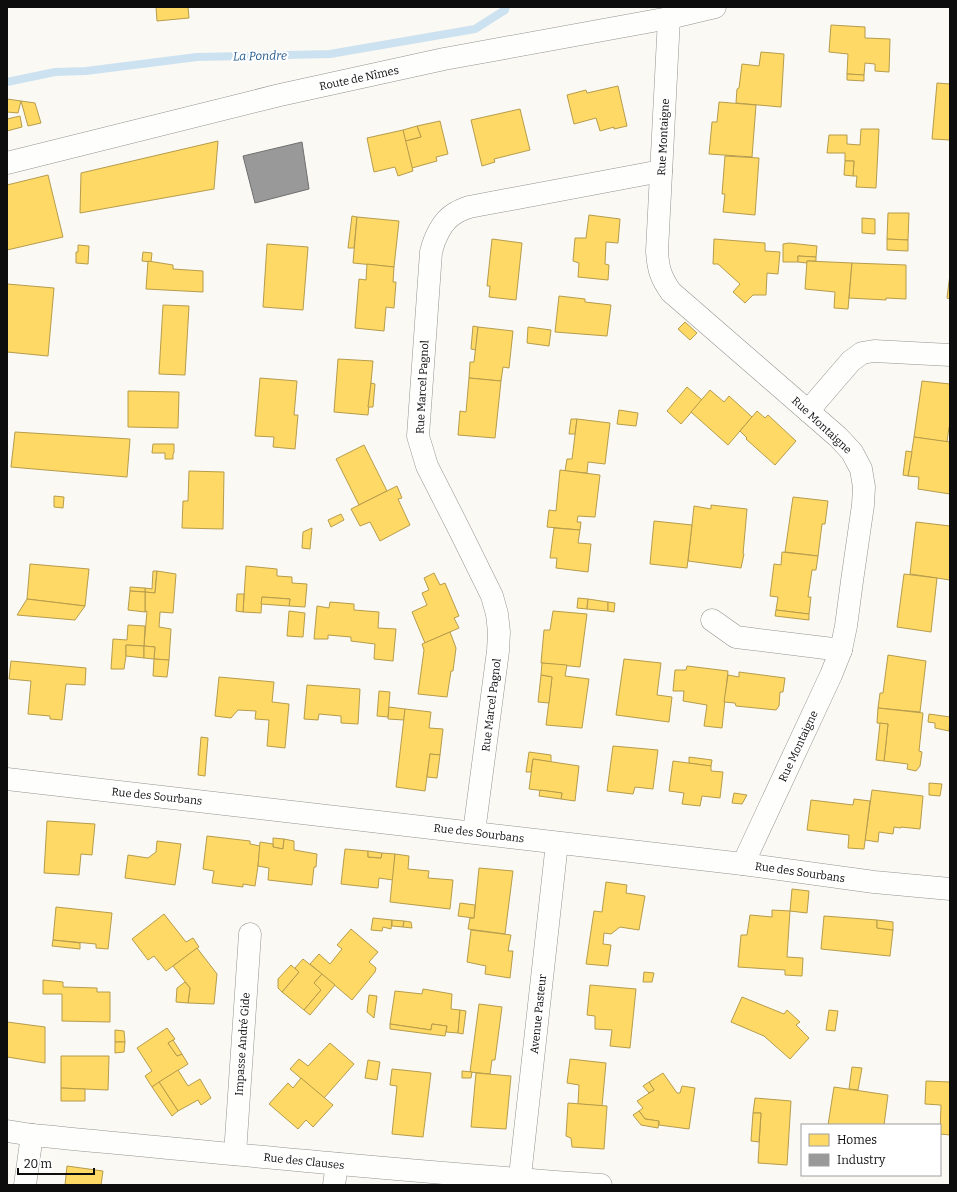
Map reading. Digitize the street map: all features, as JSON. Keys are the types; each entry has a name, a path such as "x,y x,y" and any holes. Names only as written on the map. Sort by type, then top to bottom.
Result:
{"street":[{"name":"Route de Nîmes","path":"7,163 280,95 444,59 669,18 715,7"},
{"name":"Rue Montaigne","path":"669,18 657,251 657,263 662,280 671,292 838,437 852,452 862,469 864,487 864,505 841,650 831,675 743,864"},
{"name":"Rue Marcel Pagnol","path":"474,832 498,651 499,632 497,614 492,596 427,466 418,436 431,252 435,238 444,224 453,214 469,207 661,171"},
{"path":"808,410 850,361 862,353 874,351 950,355"},
{"path":"712,620 736,637 841,650"},
{"name":"Rue des Sourbans","path":"7,779 474,832 743,864 874,882 950,889"},
{"name":"Avenue Pasteur","path":"519,1182 557,843"},
{"name":"Impasse André Gide","path":"235,1154 250,934"},
{"name":"Rue des Clauses","path":"7,1132 32,1136 235,1154 336,1175 601,1185"},
{"path":"25,1185 32,1136"}],"building: Homes":[{"path":"156,7 188,7 189,18 157,21"},
{"path":"831,25 865,27 865,38 890,39 889,72 875,71 875,64 865,63 864,75 847,74 848,54 829,52"},
{"path":"761,52 784,54 781,107 736,103 742,64 759,66"},
{"path":"847,74 864,75 864,81 847,80"},
{"path":"937,83 950,84 950,140 932,139"},
{"path":"618,86 627,126 614,129 614,127 600,131 596,118 574,124 567,95 586,90 587,93"},
{"path":"7,99 21,101 18,113 7,112"},
{"path":"21,101 35,103 41,123 28,126"},
{"path":"719,102 756,105 752,157 709,154 712,122 717,122"},
{"path":"520,109 530,150 494,159 495,162 482,166 471,120"},
{"path":"20,116 22,127 7,131 7,119"},
{"path":"440,121 448,154 436,157 437,161 412,168 405,141 421,137 417,126"},
{"path":"417,126 421,137 405,141 403,130"},
{"path":"861,129 879,129 876,188 856,187 857,176 853,176 854,161 845,161 845,153 827,153 829,135 847,135 847,144 860,145"},
{"path":"403,130 413,171 398,176 395,167 374,172 367,138"},
{"path":"218,141 214,189 80,213 81,173"},
{"path":"725,156 759,158 755,215 723,212 725,194 722,194"},
{"path":"845,161 854,161 853,176 844,175"},
{"path":"48,175 63,237 7,250 7,185"},
{"path":"888,213 909,213 908,240 887,239"},
{"path":"589,215 620,219 618,243 606,242 605,264 609,265 608,280 578,277 579,263 573,261 575,238 586,238"},
{"path":"352,216 357,217 354,248 348,248"},
{"path":"357,217 399,221 394,267 353,263"},
{"path":"862,218 875,219 875,234 862,233"},
{"path":"492,239 522,243 516,300 489,297 490,286 487,286"},
{"path":"714,239 765,243 765,251 780,252 778,274 767,273 766,295 753,295 745,303 733,292 740,284 718,264 713,264"},
{"path":"887,239 908,240 908,251 887,250"},
{"path":"789,243 817,246 816,257 798,256 798,262 783,262 783,244"},
{"path":"267,244 308,247 303,310 263,307"},
{"path":"78,245 89,246 88,264 76,263 76,252 78,252"},
{"path":"143,252 152,253 151,262 142,261"},
{"path":"798,256 816,257 816,261 807,261 807,263 798,262"},
{"path":"148,261 173,265 173,269 203,271 203,292 146,289"},
{"path":"807,261 852,263 848,309 834,308 835,292 805,289"},
{"path":"852,263 906,265 906,299 886,298 886,300 849,298"},
{"path":"367,264 394,267 393,282 396,282 394,308 386,307 384,331 355,328 359,279 366,280"},
{"path":"950,274 950,299 947,298"},
{"path":"7,284 54,288 48,356 7,352"},
{"path":"559,296 585,299 585,302 611,305 607,336 555,332"},
{"path":"163,305 189,306 185,375 159,374"},
{"path":"685,322 697,333 690,340 678,329"},
{"path":"473,326 478,327 476,350 471,349"},
{"path":"478,327 513,331 509,368 503,367 501,381 469,378 470,362 474,362"},
{"path":"528,327 551,330 549,346 527,343"},
{"path":"338,359 373,361 368,415 334,412"},
{"path":"260,378 297,381 294,415 298,415 295,449 273,447 274,437 255,436"},
{"path":"469,378 501,381 495,438 458,435 460,411 466,412"},
{"path":"922,381 950,384 950,427 947,442 914,437"},
{"path":"371,383 375,384 373,407 368,407"},
{"path":"687,387 702,400 681,424 667,411"},
{"path":"710,390 724,402 729,396 752,417 728,445 691,412"},
{"path":"128,391 179,392 178,428 128,427"},
{"path":"619,410 638,413 636,426 617,424"},
{"path":"757,411 765,418 768,415 796,441 775,465 746,439 747,438 740,431"},
{"path":"571,419 577,419 575,434 569,434"},
{"path":"577,419 610,423 605,464 588,462 587,473 565,471 567,459 572,459"},
{"path":"15,432 130,439 127,477 11,467"},
{"path":"914,437 950,442 950,494 918,489 919,477 908,476"},
{"path":"153,444 174,444 173,459 165,459 165,453 152,453"},
{"path":"364,445 387,491 359,505 336,459"},
{"path":"906,451 912,452 908,476 903,475"},
{"path":"560,470 600,475 595,517 578,516 577,522 581,522 580,530 547,527 549,510 556,511"},
{"path":"189,471 224,472 223,529 182,528 183,501 188,501"},
{"path":"397,486 402,498 398,499 410,525 380,541 370,522 360,526 351,509"},
{"path":"54,496 64,497 63,508 54,507"},
{"path":"793,497 828,501 825,524 822,524 818,556 785,552"},
{"path":"711,505 747,509 744,554 741,568 688,561 694,506 711,509"},
{"path":"341,514 344,520 331,527 328,520"},
{"path":"654,521 692,525 687,568 650,564"},
{"path":"916,522 950,526 950,580 910,574"},
{"path":"312,528 310,549 302,548 303,532"},
{"path":"554,528 580,530 578,543 591,544 588,572 556,568 557,558 550,558"},
{"path":"782,552 818,556 816,570 812,570 808,597 811,597 809,614 776,610 778,597 770,596 774,564 781,565"},
{"path":"30,564 89,569 85,606 27,599"},
{"path":"246,566 277,569 277,576 292,577 292,583 307,584 305,607 289,606 290,599 262,597 261,613 243,612"},
{"path":"153,571 157,571 155,593 145,592 145,588 152,589"},
{"path":"157,571 176,574 173,613 160,612 159,627 171,629 169,660 154,659 155,647 144,646 147,611 145,612 145,592 155,593"},
{"path":"434,573 440,585 445,583 459,616 454,618 459,628 425,643 412,612 427,605 422,593 429,590 424,578"},
{"path":"904,574 937,578 931,632 897,627"},
{"path":"130,587 145,588 145,592 130,591"},
{"path":"130,591 145,592 145,612 128,610"},
{"path":"237,594 244,594 243,612 236,611"},
{"path":"262,597 290,599 289,606 261,604"},
{"path":"578,598 588,599 587,609 577,608"},
{"path":"27,599 85,606 75,620 17,615"},
{"path":"588,599 608,602 608,611 587,609"},
{"path":"330,602 354,604 354,610 379,612 378,628 396,629 393,661 374,659 375,644 351,641 351,637 328,635 328,639 314,639 317,606 329,608"},
{"path":"608,602 615,603 614,612 608,611"},
{"path":"776,610 809,614 809,620 775,616"},
{"path":"289,611 305,613 303,637 287,636"},
{"path":"553,611 587,614 580,667 541,663 544,630 550,630"},
{"path":"128,625 145,626 144,646 126,645 124,669 111,669 113,639 127,640"},
{"path":"450,632 456,648 453,671 451,671 447,697 418,694 424,650 422,644"},
{"path":"126,645 144,646 144,658 126,656"},
{"path":"144,646 155,647 154,659 144,658"},
{"path":"888,655 926,661 920,712 878,708 880,693 883,693"},
{"path":"154,659 169,660 167,677 153,676"},
{"path":"624,659 661,663 657,695 672,697 669,722 616,715"},
{"path":"11,661 86,668 85,685 66,684 62,720 50,719 50,716 28,714 31,681 9,679"},
{"path":"542,663 567,665 565,676 589,679 582,728 546,725 552,677 541,675"},
{"path":"687,666 728,671 722,728 704,726 707,705 683,701 684,691 673,691 675,670 686,670"},
{"path":"739,672 785,678 783,692 780,692 779,706 776,710 736,706 735,703 724,702 728,675 739,677"},
{"path":"541,675 552,677 549,703 538,702"},
{"path":"219,677 274,682 272,702 289,704 285,748 267,746 269,720 255,719 256,711 238,710 231,718 215,716"},
{"path":"307,685 360,689 358,724 341,723 341,716 319,714 318,720 304,719"},
{"path":"379,691 390,692 388,717 377,716"},
{"path":"389,707 405,709 404,720 388,719"},
{"path":"878,708 923,713 919,751 922,752 920,766 916,771 907,769 908,764 884,761 888,724 877,723"},
{"path":"405,709 431,712 429,728 443,729 440,755 430,754 425,791 396,787"},
{"path":"929,714 950,717 949,731 935,728 935,723 928,722"},
{"path":"880,723 888,724 884,761 876,760"},
{"path":"201,737 208,738 205,776 198,775"},
{"path":"613,746 658,750 653,789 635,787 633,794 607,791"},
{"path":"529,752 551,755 551,762 533,759 531,772 526,772"},
{"path":"430,754 440,755 437,778 427,777"},
{"path":"689,757 712,760 711,766 689,763"},
{"path":"533,759 579,766 575,801 561,799 562,793 529,789"},
{"path":"673,761 711,766 711,771 723,772 720,798 702,796 700,806 682,804 684,793 669,791"},
{"path":"929,783 942,784 940,796 929,795"},
{"path":"540,790 562,793 561,799 539,796"},
{"path":"872,790 923,796 920,829 894,827 893,834 879,832 878,842 865,840"},
{"path":"734,793 747,795 742,804 732,803"},
{"path":"854,799 870,801 864,849 848,848 849,835 807,830 811,800 853,805"},
{"path":"47,821 95,824 92,855 81,854 79,875 44,873"},
{"path":"207,836 250,841 250,844 260,846 255,886 243,884 243,887 212,883 214,871 203,869"},
{"path":"273,838 284,839 283,849 273,847"},
{"path":"284,839 294,841 294,850 317,854 312,885 268,880 269,868 258,866 260,842 273,844 273,847 283,849"},
{"path":"157,841 181,844 175,885 125,878 128,855 148,858 156,852"},
{"path":"345,849 368,851 368,857 381,858 382,853 395,854 393,880 379,878 378,888 341,884"},
{"path":"368,851 382,853 381,858 368,857"},
{"path":"395,854 409,856 408,869 429,871 428,878 453,880 450,909 390,902"},
{"path":"479,868 513,871 505,934 468,929 470,918 474,918"},
{"path":"606,882 627,885 626,893 645,896 639,930 620,927 611,934 604,933 603,944 611,945 608,966 586,964 594,911 602,912"},
{"path":"792,889 809,891 807,913 790,911"},
{"path":"460,903 475,905 474,918 458,916"},
{"path":"56,907 112,913 108,949 96,948 96,944 53,940"},
{"path":"772,910 790,911 787,957 803,958 802,976 785,975 785,970 738,967 741,935 747,935 750,915 772,917"},
{"path":"164,914 186,942 193,938 199,947 166,971 154,956 148,960 132,939"},
{"path":"824,916 877,920 877,928 893,930 890,956 821,949"},
{"path":"373,918 392,920 391,929 383,927 382,931 371,930"},
{"path":"392,920 404,921 403,927 392,926"},
{"path":"877,920 893,922 893,930 877,928"},
{"path":"404,921 411,922 412,928 403,927"},
{"path":"351,929 378,952 369,962 376,968 375,972 352,1000 310,964 319,954 330,964 342,949 337,945"},
{"path":"471,930 511,935 508,951 513,951 510,978 485,974 486,966 467,962"},
{"path":"53,940 80,943 80,949 52,946"},
{"path":"197,948 217,974 214,1004 188,1003 190,988 173,966"},
{"path":"303,959 322,974 314,983 321,990 304,1010 282,992 299,972 295,968"},
{"path":"291,965 299,972 282,992 278,988 278,979"},
{"path":"644,972 654,973 652,982 643,982"},
{"path":"322,974 335,985 310,1015 304,1010 321,990 314,983"},
{"path":"43,980 63,982 63,987 97,988 97,992 110,992 110,1022 62,1021 62,994 43,994"},
{"path":"185,982 190,988 188,1003 176,1002 177,988"},
{"path":"590,985 636,989 630,1048 610,1046 612,1030 595,1029 595,1016 587,1015"},
{"path":"423,989 452,994 451,1009 460,1010 458,1033 446,1032 447,1026 432,1024 431,1030 390,1024 395,991 422,994"},
{"path":"369,995 377,996 374,1018 367,1012"},
{"path":"742,997 784,1014 787,1010 800,1022 796,1025 809,1038 790,1059 764,1036 731,1022"},
{"path":"479,1004 502,1007 495,1060 492,1060 490,1074 470,1072"},
{"path":"460,1010 466,1011 463,1034 458,1033"},
{"path":"829,1010 838,1011 835,1031 826,1030"},
{"path":"7,1022 45,1027 45,1063 7,1057"},
{"path":"390,1024 431,1030 432,1024 447,1026 445,1036 390,1029"},
{"path":"167,1028 175,1039 168,1043 177,1056 182,1054 188,1064 152,1087 145,1076 152,1071 137,1048"},
{"path":"115,1030 124,1031 125,1042 115,1042"},
{"path":"173,1040 182,1054 177,1056 168,1043"},
{"path":"115,1042 125,1042 124,1052 115,1053"},
{"path":"330,1043 354,1064 324,1098 290,1069 299,1059 308,1066"},
{"path":"61,1056 109,1056 108,1090 61,1088"},
{"path":"570,1059 606,1063 602,1106 578,1104 579,1085 567,1083"},
{"path":"368,1060 380,1062 377,1080 365,1078"},
{"path":"852,1067 862,1068 858,1090 849,1089"},
{"path":"392,1069 431,1073 423,1137 392,1134 397,1086 390,1085"},
{"path":"178,1070 188,1086 200,1079 211,1098 201,1105 198,1100 178,1111 159,1082"},
{"path":"462,1071 472,1072 471,1078 462,1078"},
{"path":"476,1073 511,1076 506,1129 471,1127"},
{"path":"663,1073 677,1093 680,1093 682,1086 695,1088 689,1129 659,1125 659,1121 645,1119 639,1111 643,1108 637,1101 654,1090 649,1082"},
{"path":"301,1078 333,1105 313,1127 306,1120 298,1129 269,1104 288,1083 293,1088"},
{"path":"926,1081 950,1082 950,1135 941,1134 941,1105 925,1104"},
{"path":"159,1082 178,1111 172,1116 152,1087"},
{"path":"649,1082 654,1090 649,1093 643,1086"},
{"path":"834,1087 888,1095 884,1124 828,1124"},
{"path":"61,1088 85,1089 85,1101 61,1101"},
{"path":"755,1098 791,1101 787,1165 758,1163 761,1113 753,1113"},
{"path":"568,1103 607,1106 604,1149 572,1147 571,1138 566,1136"},
{"path":"639,1111 645,1119 659,1121 658,1128 641,1125 633,1115"},
{"path":"753,1113 761,1113 759,1142 751,1141"},
{"path":"67,1166 103,1171 101,1185 65,1185"}],"building: Industry":[{"path":"302,142 309,189 255,203 243,156"}],"waterway":[{"name":"La Pondre","path":"7,82 55,72 86,71 197,57 330,54 475,29 505,10 506,7"}]}
